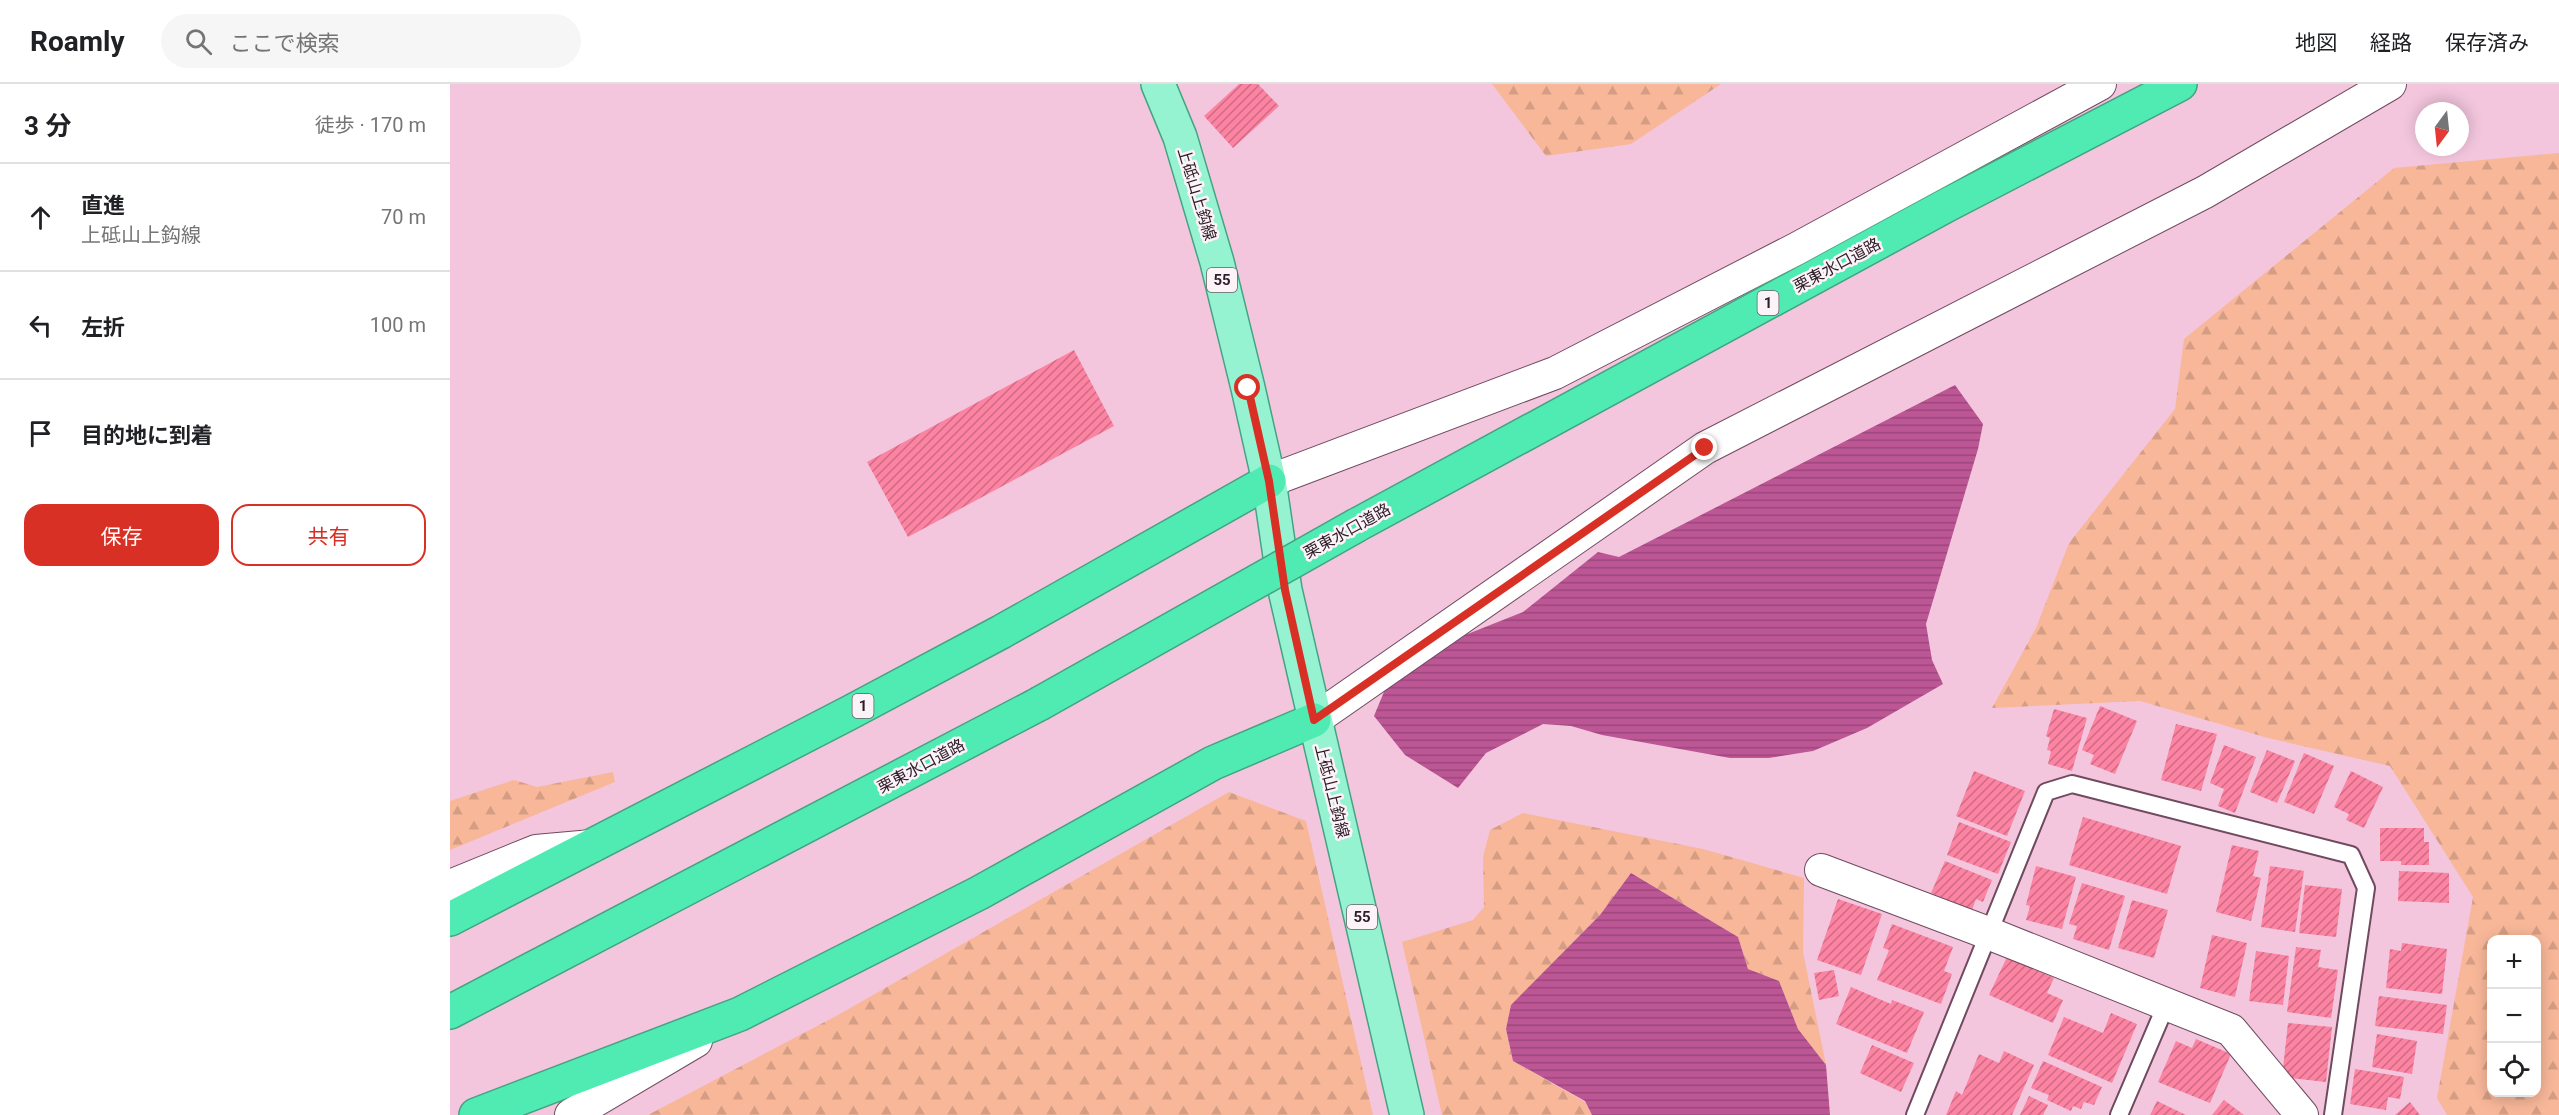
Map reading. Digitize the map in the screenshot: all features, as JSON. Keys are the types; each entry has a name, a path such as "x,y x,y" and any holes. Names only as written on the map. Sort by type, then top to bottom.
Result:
{"highway":[{"name":"栗東水口道路","path":"450,1012 1040,704 1357,525 1947,205 2180,84"},
{"name":"1","path":"450,919 991,637 1269,481"},
{"path":"476,1115 740,1014 979,893 1213,763 1314,720"}],"main road":[{"name":"上砥山上鈎線","path":"1158,84 1180,137 1217,262 1269,481 1285,590 1314,720 1340,818 1407,1115"}],"street":[{"path":"1269,481 1555,373 1796,249 2100,84"},
{"path":"1314,720 1705,448 2205,192 2390,84"},
{"path":"450,886 536,851 592,846"},
{"path":"1821,870 1988,933 2231,1030 2302,1115"},
{"path":"572,1115 740,1014"}],"lane":[{"path":"1915,1115 2046,792 2072,784 2351,855 2366,888 2333,1115"},
{"path":"2120,1115 2166,1005"}],"green space":[{"path":"1492,84 1721,84 1631,144 1546,156"},
{"path":"2559,153 2559,1115 2447,1115 2437,1098 2473,897 2390,766 2268,738 2140,701 1992,708 2036,628 2069,543 2175,409 2184,339 2394,168"},
{"path":"613,772 615,782 450,850 450,801 514,780 537,787"},
{"path":"1229,792 1306,821 1373,1115 648,1115 838,1015"},
{"path":"1523,813 1703,849 1804,878 1803,952 1826,1065 1798,1029 1779,981 1748,969 1738,937 1631,873 1600,915 1511,1005 1506,1029 1513,1061 1585,1102 1592,1115 1442,1115 1402,942 1473,920 1484,907 1483,857 1490,830"}],"shaded area":[{"path":"1955,385 1983,424 1978,449 1926,624 1932,660 1943,684 1867,728 1813,751 1769,758 1730,758 1602,735 1571,726 1543,724 1486,753 1458,788 1405,755 1374,716 1386,687 1455,639 1523,612 1598,552 1619,557"},
{"path":"1631,873 1738,937 1748,969 1779,981 1798,1029 1826,1065 1830,1115 1592,1115 1585,1101 1513,1061 1506,1029 1511,1005 1600,915"}],"building":[{"path":"1239,84 1258,84 1279,106 1233,148 1204,116"},
{"path":"1074,350 1114,426 908,537 867,462"},
{"path":"2100,706 2137,721 2115,774 2090,764 2094,755 2082,750"},
{"path":"2054,709 2087,718 2072,771 2048,764 2051,751 2047,750 2050,738 2046,736"},
{"path":"2176,724 2217,734 2201,791 2161,780"},
{"path":"2224,745 2256,757 2235,813 2218,806 2224,789 2210,783"},
{"path":"2267,750 2295,761 2277,803 2250,792"},
{"path":"2304,753 2334,766 2314,814 2284,802"},
{"path":"1974,771 2025,791 2007,836 1956,816"},
{"path":"2351,771 2383,787 2364,828 2346,820 2349,814 2334,807"},
{"path":"2083,817 2181,846 2167,894 2069,865"},
{"path":"1959,822 2011,842 1998,874 1947,855"},
{"path":"2380,828 2424,828 2424,842 2429,842 2429,865 2401,865 2401,861 2380,861"},
{"path":"2232,845 2259,851 2253,876 2261,878 2251,921 2216,912"},
{"path":"1945,861 1992,880 1983,902 1976,899 1972,910 1931,893"},
{"path":"2036,866 2076,877 2062,929 2026,920 2030,906 2026,905"},
{"path":"2270,866 2304,871 2295,932 2261,927"},
{"path":"2399,871 2449,873 2449,903 2398,901"},
{"path":"2082,883 2125,896 2109,950 2073,939 2077,926 2069,924"},
{"path":"2305,885 2342,889 2336,937 2299,933"},
{"path":"1838,899 1882,914 1861,975 1817,960"},
{"path":"2132,900 2168,910 2154,958 2118,948"},
{"path":"1892,924 1953,947 1944,971 1952,974 1941,1004 1877,980 1889,950 1883,948"},
{"path":"2212,935 2247,943 2235,997 2200,988"},
{"path":"2402,943 2447,949 2442,994 2386,988 2390,949 2401,951"},
{"path":"2296,947 2321,950 2318,967 2338,970 2331,1018 2287,1012"},
{"path":"2256,951 2289,956 2283,1005 2249,1001"},
{"path":"2007,957 2054,978 2047,993 2063,1000 2053,1023 1989,995"},
{"path":"1834,970 1839,996 1819,1000 1814,973"},
{"path":"1851,987 1891,1004 1892,1000 1924,1012 1907,1053 1836,1024"},
{"path":"2379,996 2447,1005 2443,1034 2375,1026"},
{"path":"2111,1013 2137,1024 2112,1083 2048,1055 2064,1017 2103,1033"},
{"path":"2288,1023 2332,1027 2326,1082 2282,1077"},
{"path":"2377,1034 2417,1041 2412,1074 2372,1067"},
{"path":"2196,1039 2231,1054 2210,1103 2158,1082 2176,1041 2192,1048"},
{"path":"1872,1045 1914,1063 1901,1092 1860,1073"},
{"path":"2004,1051 2034,1065 2012,1115 1946,1115 1956,1091 1962,1095 1979,1054 1999,1063"},
{"path":"2043,1061 2102,1087 2094,1105 2084,1102 2081,1109 2073,1106 2071,1111 2047,1100 2049,1095 2031,1088"},
{"path":"2355,1069 2404,1077 2400,1099 2388,1097 2386,1110 2350,1104"},
{"path":"2029,1096 2048,1105 2043,1115 2020,1115"},
{"path":"2224,1100 2244,1115 2212,1115"},
{"path":"2157,1101 2186,1115 2150,1115"},
{"path":"2410,1102 2420,1115 2395,1115"}],"route":[{"path":"1248,388 1269,481 1285,590 1314,720 1705,448"}]}
